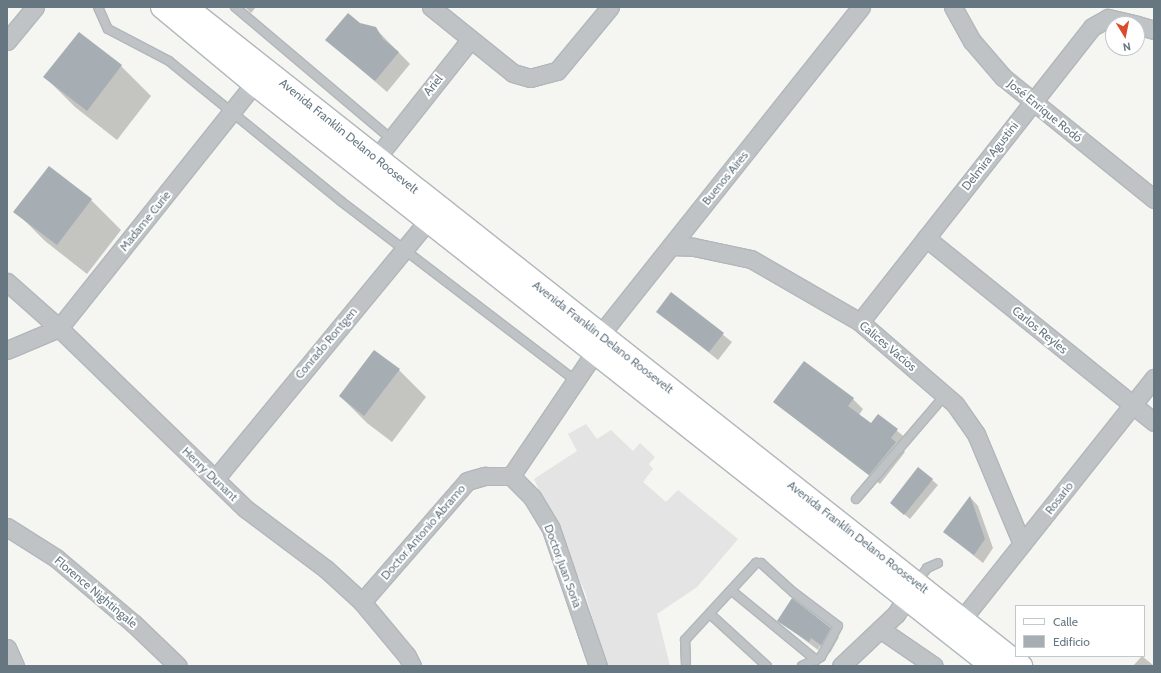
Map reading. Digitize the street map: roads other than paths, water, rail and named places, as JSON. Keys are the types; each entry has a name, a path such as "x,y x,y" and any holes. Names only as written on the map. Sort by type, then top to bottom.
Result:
{"main road":[{"name":"Avenida Franklin Delano Roosevelt","path":"162,7 261,77 911,591 985,658 1021,666"},
{"name":"Avenida Franklin Delano Roosevelt","path":"186,7 261,77"},
{"name":"Avenida Franklin Delano Roosevelt","path":"911,591 963,618 985,658"}],"street":[{"path":"7,40 35,7"},
{"path":"431,7 470,40 513,73 530,78 539,77 557,71 610,7"},
{"name":"Buenos Aires","path":"597,343 671,246 862,7"},
{"name":"José Enrique Rodó","path":"953,7 972,41 1003,77 1154,199"},
{"name":"Delmira Agustini","path":"860,322 1092,27 1105,20"},
{"name":"Ariel","path":"371,164 390,138 470,40"},
{"name":"Madame Curie","path":"7,350 59,328 261,77"},
{"name":"Conrado Rontgen","path":"215,479 433,214"},
{"name":"Carlos Reyles","path":"926,238 1154,422"},
{"name":"Calices Vacios","path":"671,246 694,246 751,259 860,322 955,404 976,434 1022,544"},
{"name":"Henry Dunant","path":"7,282 59,328 246,509 326,569 362,602 407,656 412,666"},
{"path":"511,476 576,380 597,343"},
{"name":"Rosario","path":"963,618 1154,378"},
{"name":"Doctor Antonio Abramo","path":"362,602 467,481 485,476 511,476"},
{"name":"Doctor Juan Soria","path":"511,476 532,497 551,529 598,666"},
{"name":"Florence Nightingale","path":"7,527 56,558 133,623 178,666"},
{"path":"841,666 880,629 911,591"},
{"path":"880,629 934,666"},
{"path":"7,648 15,666"}],"lane":[{"path":"98,7 108,29 169,61 234,112 342,202 405,248 576,380"},
{"path":"235,7 390,138"},
{"path":"856,499 945,395"},
{"path":"686,666 685,640 732,592 752,565 761,563 793,592 835,622 838,630 821,657 802,666"},
{"path":"911,591 928,568 938,563"},
{"path":"732,592 816,660"},
{"path":"710,614 767,666"}]}
